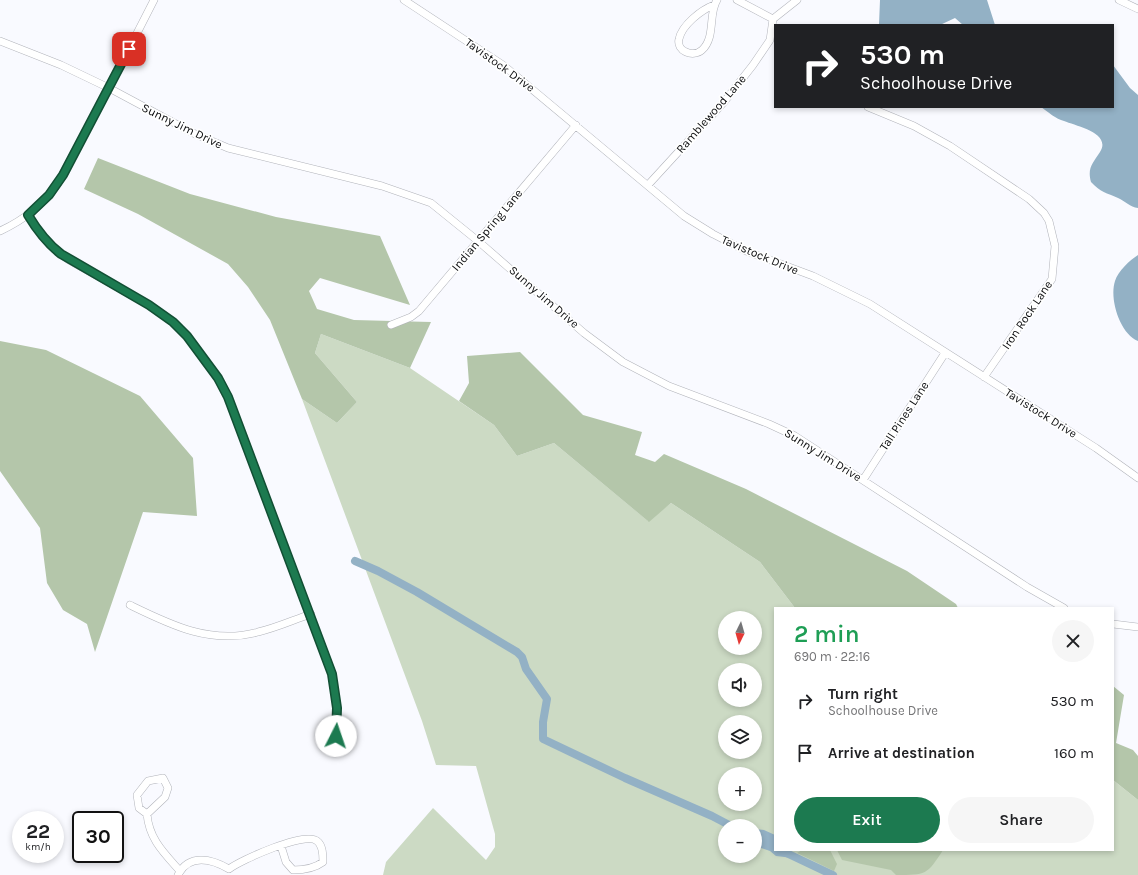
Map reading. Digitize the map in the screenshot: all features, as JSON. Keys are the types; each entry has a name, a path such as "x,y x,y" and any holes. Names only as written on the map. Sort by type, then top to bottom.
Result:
{"street":[{"path":"0,231 28,215 57,185 154,0"},
{"name":"Tavistock Drive","path":"404,0 503,65 684,216 746,252 814,276 850,293 890,316 945,353 1096,448 1138,478"},
{"path":"737,0 773,19"},
{"path":"772,42 773,19 797,0"},
{"path":"1119,0 1138,9"},
{"path":"715,2 709,38 702,50 694,54 685,52 680,48 678,43 680,35 689,23 715,2"},
{"name":"Sunny Jim Drive","path":"0,41 61,65 109,88 193,133 228,148 382,186 421,198 431,203 478,241 584,333 623,362 669,386 769,424 795,436 1027,587 1062,607"},
{"name":"Ramblewood Lane","path":"648,185 724,102 772,42"},
{"name":"Iron Rock Lane","path":"870,108 914,126 950,146 1029,199 1044,213 1050,224 1055,246 1052,279 984,377"},
{"name":"Indian Spring Lane","path":"391,325 411,317 419,311 576,125"},
{"path":"28,215 36,228 54,249 69,260 149,305 173,322 187,336 212,370 228,397 332,674 336,692 337,723 334,749"},
{"name":"Tall Pines Lane","path":"863,480 945,353"},
{"path":"130,605 185,630 219,637 234,637 259,632 310,614"},
{"path":"1114,624 1138,627"},
{"path":"147,814 165,798 168,788 163,778 148,781 137,795 139,808 147,814 148,827 152,836 179,873 189,863 199,859 210,860 230,872 256,854 281,846 313,839 318,841 321,846 323,862 318,866 293,870 286,862 281,846"}],"green space":[{"path":"98,158 190,194 276,217 380,236 410,305 320,278 309,291 317,309 354,320 431,322 410,368 321,334 315,353 357,402 337,423 302,399 270,320 248,287 228,264 138,214 84,189"},
{"path":"321,334 410,368 494,425 517,456 554,443 648,521 671,503 760,562 794,607 774,607 774,851 1114,851 1114,781 1138,800 1138,875 383,875 386,862 433,808 486,860 495,847 495,834 476,766 436,765 422,721 302,399 337,423 357,402 315,353"},
{"path":"0,341 46,350 140,396 193,458 197,516 143,512 95,652 87,624 63,610 47,583 40,528 0,471"},
{"path":"520,352 583,415 642,432 635,455 655,462 664,454 746,489 907,571 956,604 958,607 794,607 760,562 671,503 649,522 554,443 517,456 494,425 459,401 469,383 467,356"},
{"path":"1114,687 1124,695 1116,743 1133,750 1138,756 1138,800 1114,781"},
{"path":"800,851 830,851 837,864 834,871 797,853"},
{"path":"838,851 942,851 929,869 920,874 914,875 896,875 891,870 842,860"}],"water":[{"path":"880,0 987,0 995,24 962,24 955,18 942,24 879,24"},
{"path":"1114,66 1130,88 1138,95 1138,208 1101,190 1091,182 1090,169 1100,152 1102,145 1101,140 1097,135 1084,128 1058,119 1042,108 1114,108"},
{"path":"1138,255 1138,341 1126,331 1121,324 1115,306 1114,288 1115,281 1121,270"},
{"path":"762,830 774,835 774,851 787,851 795,854 793,858 776,856 770,851 762,848"}],"waterway":[{"path":"355,561 378,571 417,592 517,652 522,657 526,669 547,699 543,722 543,739 625,778 718,819"},
{"path":"782,851 833,875"}],"route":[{"path":"129,49 57,185 28,215 36,228 54,249 69,260 149,305 173,322 187,336 223,387 294,570 332,674 336,692 336,736"}]}
